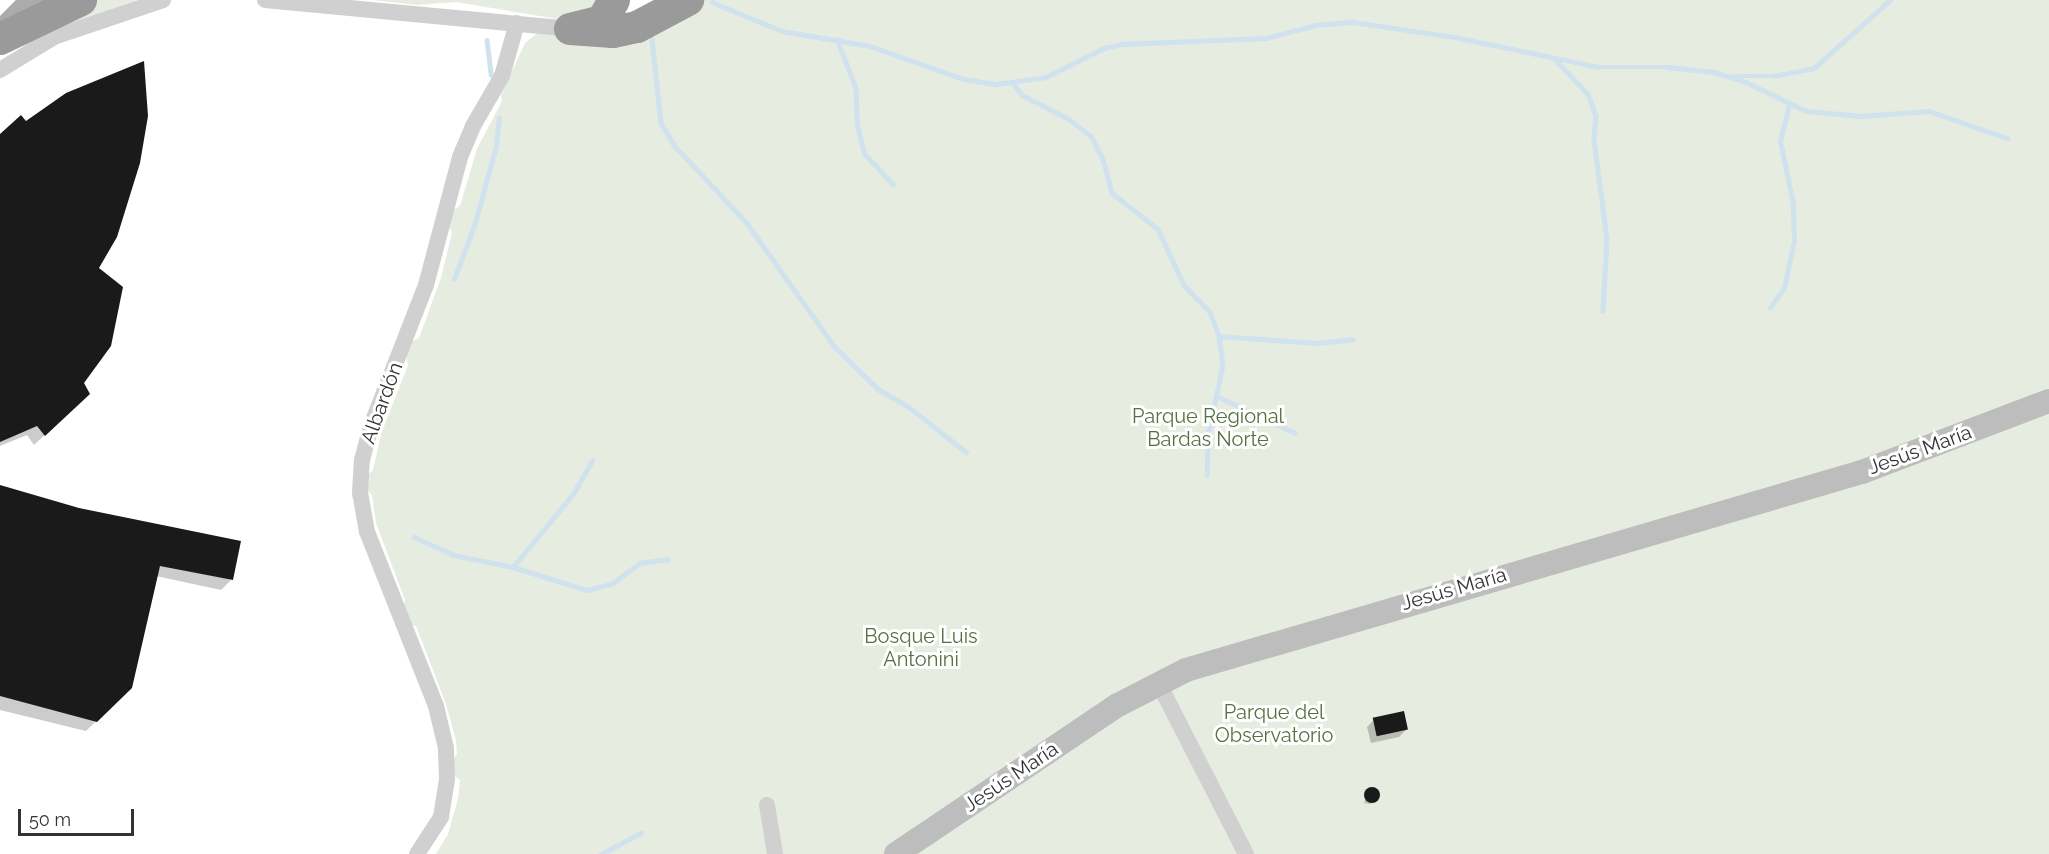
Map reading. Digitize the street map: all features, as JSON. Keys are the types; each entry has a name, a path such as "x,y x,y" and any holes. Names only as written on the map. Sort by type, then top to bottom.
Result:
{"highway":[{"path":"0,36 81,0"},
{"path":"570,29 602,21 614,0"},
{"path":"570,29 625,30 649,23 688,0"}],"main road":[{"path":"0,10 10,0"},
{"path":"0,36 34,0"},
{"name":"Jesús María","path":"896,854 1118,705 1158,682 1248,649 1862,472 2049,402"}],"street":[{"path":"0,70 54,37 163,0"},
{"path":"265,0 570,29"},
{"name":"Albardón","path":"417,854 441,817 447,779 446,748 436,706 367,532 360,494 362,460 371,426 426,285 460,158 473,126 502,76 517,23"},
{"path":"1158,682 1246,854"},
{"path":"767,805 775,854"}],"green space":[{"path":"93,0 137,0 37,37 0,57"},
{"path":"374,0 601,0 601,4 564,20 456,2 416,5"},
{"name":"Parque Regional Bardas Norte","path":"694,0 2049,0 2049,854 436,854 448,834 458,799 460,780 454,775 453,760 457,754 456,740 446,704 416,626 408,624 403,610 405,600 376,523 372,495 367,490 368,475 373,470 381,434 408,365 406,356 411,342 419,338 441,278 452,233 449,225 452,211 460,206 477,149 502,101 501,95 525,43 536,34"}],"building":[{"path":"144,61 148,116 140,163 117,237 99,268 123,287 111,346 84,383 90,394 45,436 37,426 0,442 0,134 21,115 26,121 66,93"},
{"path":"0,485 79,508 241,541 233,580 160,566 132,688 97,722 0,696"},
{"path":"1404,711 1408,730 1377,736 1373,718"},
{"path":"1372,787 1378,789 1380,795 1378,801 1372,803 1366,801 1364,795 1366,789"}],"waterway":[{"path":"1734,76 1774,76 1814,68 1890,0"},
{"path":"712,2 782,31 870,46 963,79 996,84 1046,77 1104,48 1122,44 1266,38 1316,25 1353,22 1455,37 1599,67 1667,67 1714,72 1746,82 1806,111 1861,116 1929,111 2007,138"},
{"path":"652,39 661,123 674,145 747,223 834,346 878,389 909,407 966,452"},
{"path":"837,39 856,88 857,123 865,154 893,184"},
{"path":"487,40 491,75"},
{"path":"1556,60 1588,94 1596,116 1594,140 1607,239 1603,311"},
{"path":"1014,84 1022,95 1069,119 1091,136 1103,159 1112,193 1158,229 1184,285 1210,312 1219,336 1223,365 1208,436 1207,475"},
{"path":"1770,308 1784,288 1794,241 1793,204 1780,141 1789,105"},
{"path":"454,279 474,226 496,146 499,118"},
{"path":"1219,336 1317,343 1353,339"},
{"path":"1219,397 1295,433"},
{"path":"513,567 573,494 592,461"},
{"path":"414,537 454,555 513,567 587,590 611,584 640,563 668,559"},
{"path":"601,854 641,833"}],"park label":[{"name":"Bosque Luis Antonini","path":"921,648"},
{"name":"Parque del Observatorio","path":"1274,724"}]}
